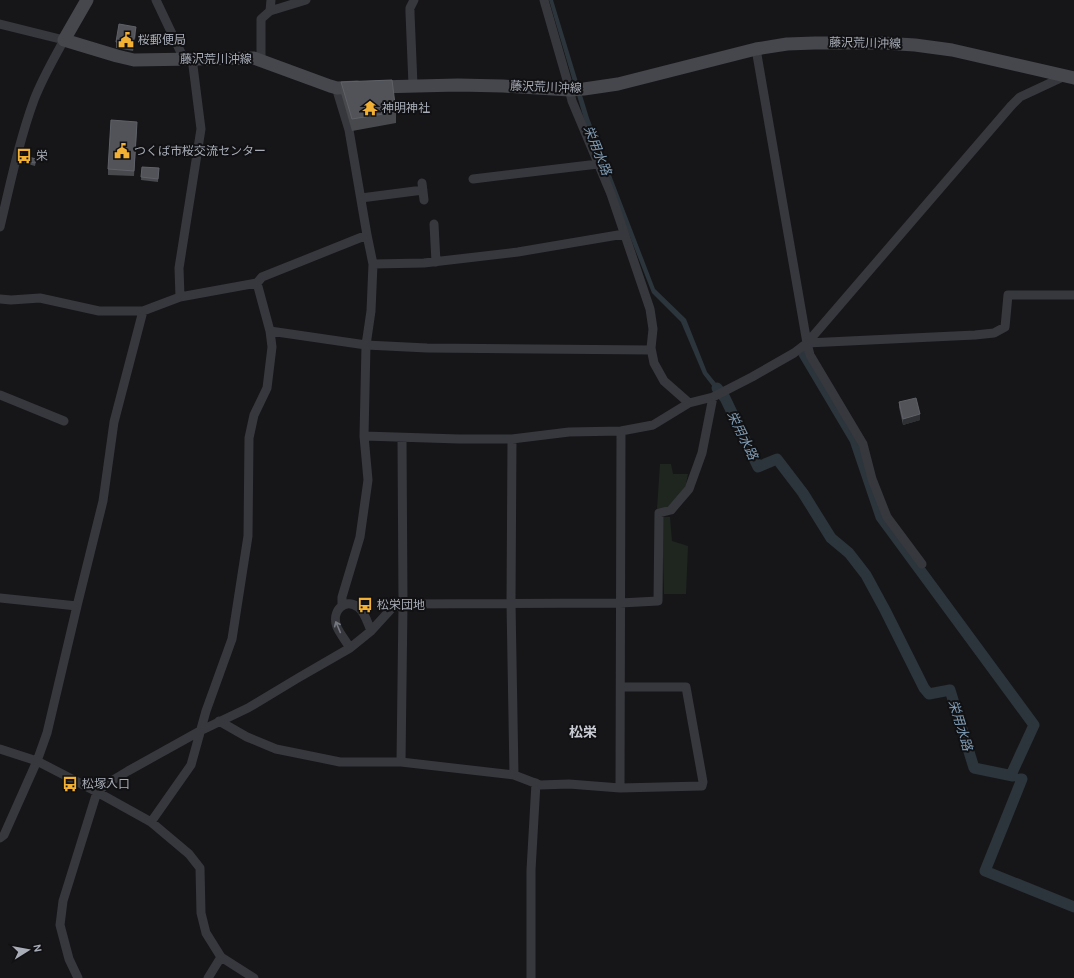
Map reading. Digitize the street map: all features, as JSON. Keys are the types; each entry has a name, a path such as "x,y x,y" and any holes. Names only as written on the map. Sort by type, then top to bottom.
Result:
{"main road":[{"path":"64,40 86,0"},
{"name":"藤沢荒川沖線","path":"64,40 134,60 254,58 322,84 337,88 503,86 570,90 618,84 756,49 787,44 815,43 882,43 915,45 952,50 1070,77"}],"street":[{"path":"156,0 188,59 201,129 179,268 180,297"},
{"path":"270,11 271,0"},
{"path":"261,60 261,19 270,11 306,0"},
{"path":"413,86 410,8 414,0"},
{"path":"544,0 572,100 611,194 650,309 653,329 652,350 654,363 664,381 689,402"},
{"path":"0,24 64,40 43,79 30,111 0,227"},
{"path":"756,49 806,344 810,355 863,444 872,479 887,517 922,564"},
{"path":"364,436 402,438 512,439 569,432 621,431 653,425 689,402 713,397 752,377 794,353 806,344 1011,106 1020,97 1070,77"},
{"path":"337,88 349,130 367,235 374,264 371,311 366,345 364,436 368,480 360,537 342,597 342,606"},
{"path":"473,179 598,164"},
{"path":"361,198 423,191"},
{"path":"434,224 436,262"},
{"path":"374,264 436,262 518,252 624,234"},
{"path":"0,299 11,300 40,298 99,311 143,311 180,297 257,283 262,277 367,235"},
{"path":"151,822 191,765 200,732 232,639 248,536 248,438 254,414 267,388 272,347 270,331 257,283"},
{"path":"806,344 994,333 1005,327 1008,295 1074,295"},
{"path":"0,838 4,835 37,761 47,733 103,500 114,422 143,311"},
{"path":"270,331 366,345 427,348 652,350"},
{"path":"0,395 64,421"},
{"path":"78,978 69,960 60,925 63,901 98,792 128,771 248,708 350,648 371,631 392,608 403,604 658,602 659,513 670,510 689,489 702,453 713,397"},
{"path":"620,788 621,431"},
{"path":"401,762 403,604 402,438"},
{"path":"512,439 511,603 514,775"},
{"path":"0,598 77,606"},
{"path":"350,648 337,627 335,620 338,609 347,604 358,607 362,611 371,631"},
{"path":"219,722 247,737 276,749 340,762 401,762 514,775 540,785 569,784 620,788 702,786 703,782 686,686 621,687"},
{"path":"0,749 37,761 98,792 151,822 189,854 200,868 201,913 206,933 220,957 254,978"},
{"path":"531,978 531,870 536,783"},
{"path":"208,978 220,957"}],"shaded area":[{"path":"660,464 671,464 673,474 688,474 685,489 668,507 657,509"},
{"path":"662,517 670,517 672,541 688,546 686,594 664,594"}],"water":[{"path":"549,0 553,0 589,118 655,289 686,319 707,372 728,398 723,400 703,374 681,322 652,293 584,119"}],"building":[{"path":"119,24 136,27 133,45 116,42"},
{"name":"神明神社","path":"392,80 396,112 352,119 341,82"},
{"name":"つくば市桜交流センター","path":"111,120 137,122 134,171 108,169"},
{"path":"25,156 36,159 35,163 24,161"},
{"path":"142,167 159,168 158,179 141,177"},
{"path":"916,398 920,414 903,419 899,402"}],"waterway":[{"path":"804,354 855,440 881,517 1034,725 1011,775"},
{"name":"栄用水路","path":"717,388 725,398 758,467 777,459 803,493 831,538 849,553 866,575 924,688 929,694 950,690 974,768 1013,776"},
{"name":"栄用水路","path":"1020,779 1022,779 985,871 1074,907"}],"place":[{"name":"桜郵便局","path":"126,40"},
{"name":"神明神社","path":"370,108"},
{"name":"つくば市桜交流センター","path":"122,151"},
{"name":"栄","path":"24,156"},
{"name":"松栄団地","path":"365,605"},
{"name":"松塚入口","path":"70,784"}],"district":[{"name":"松栄","path":"583,732"}]}
